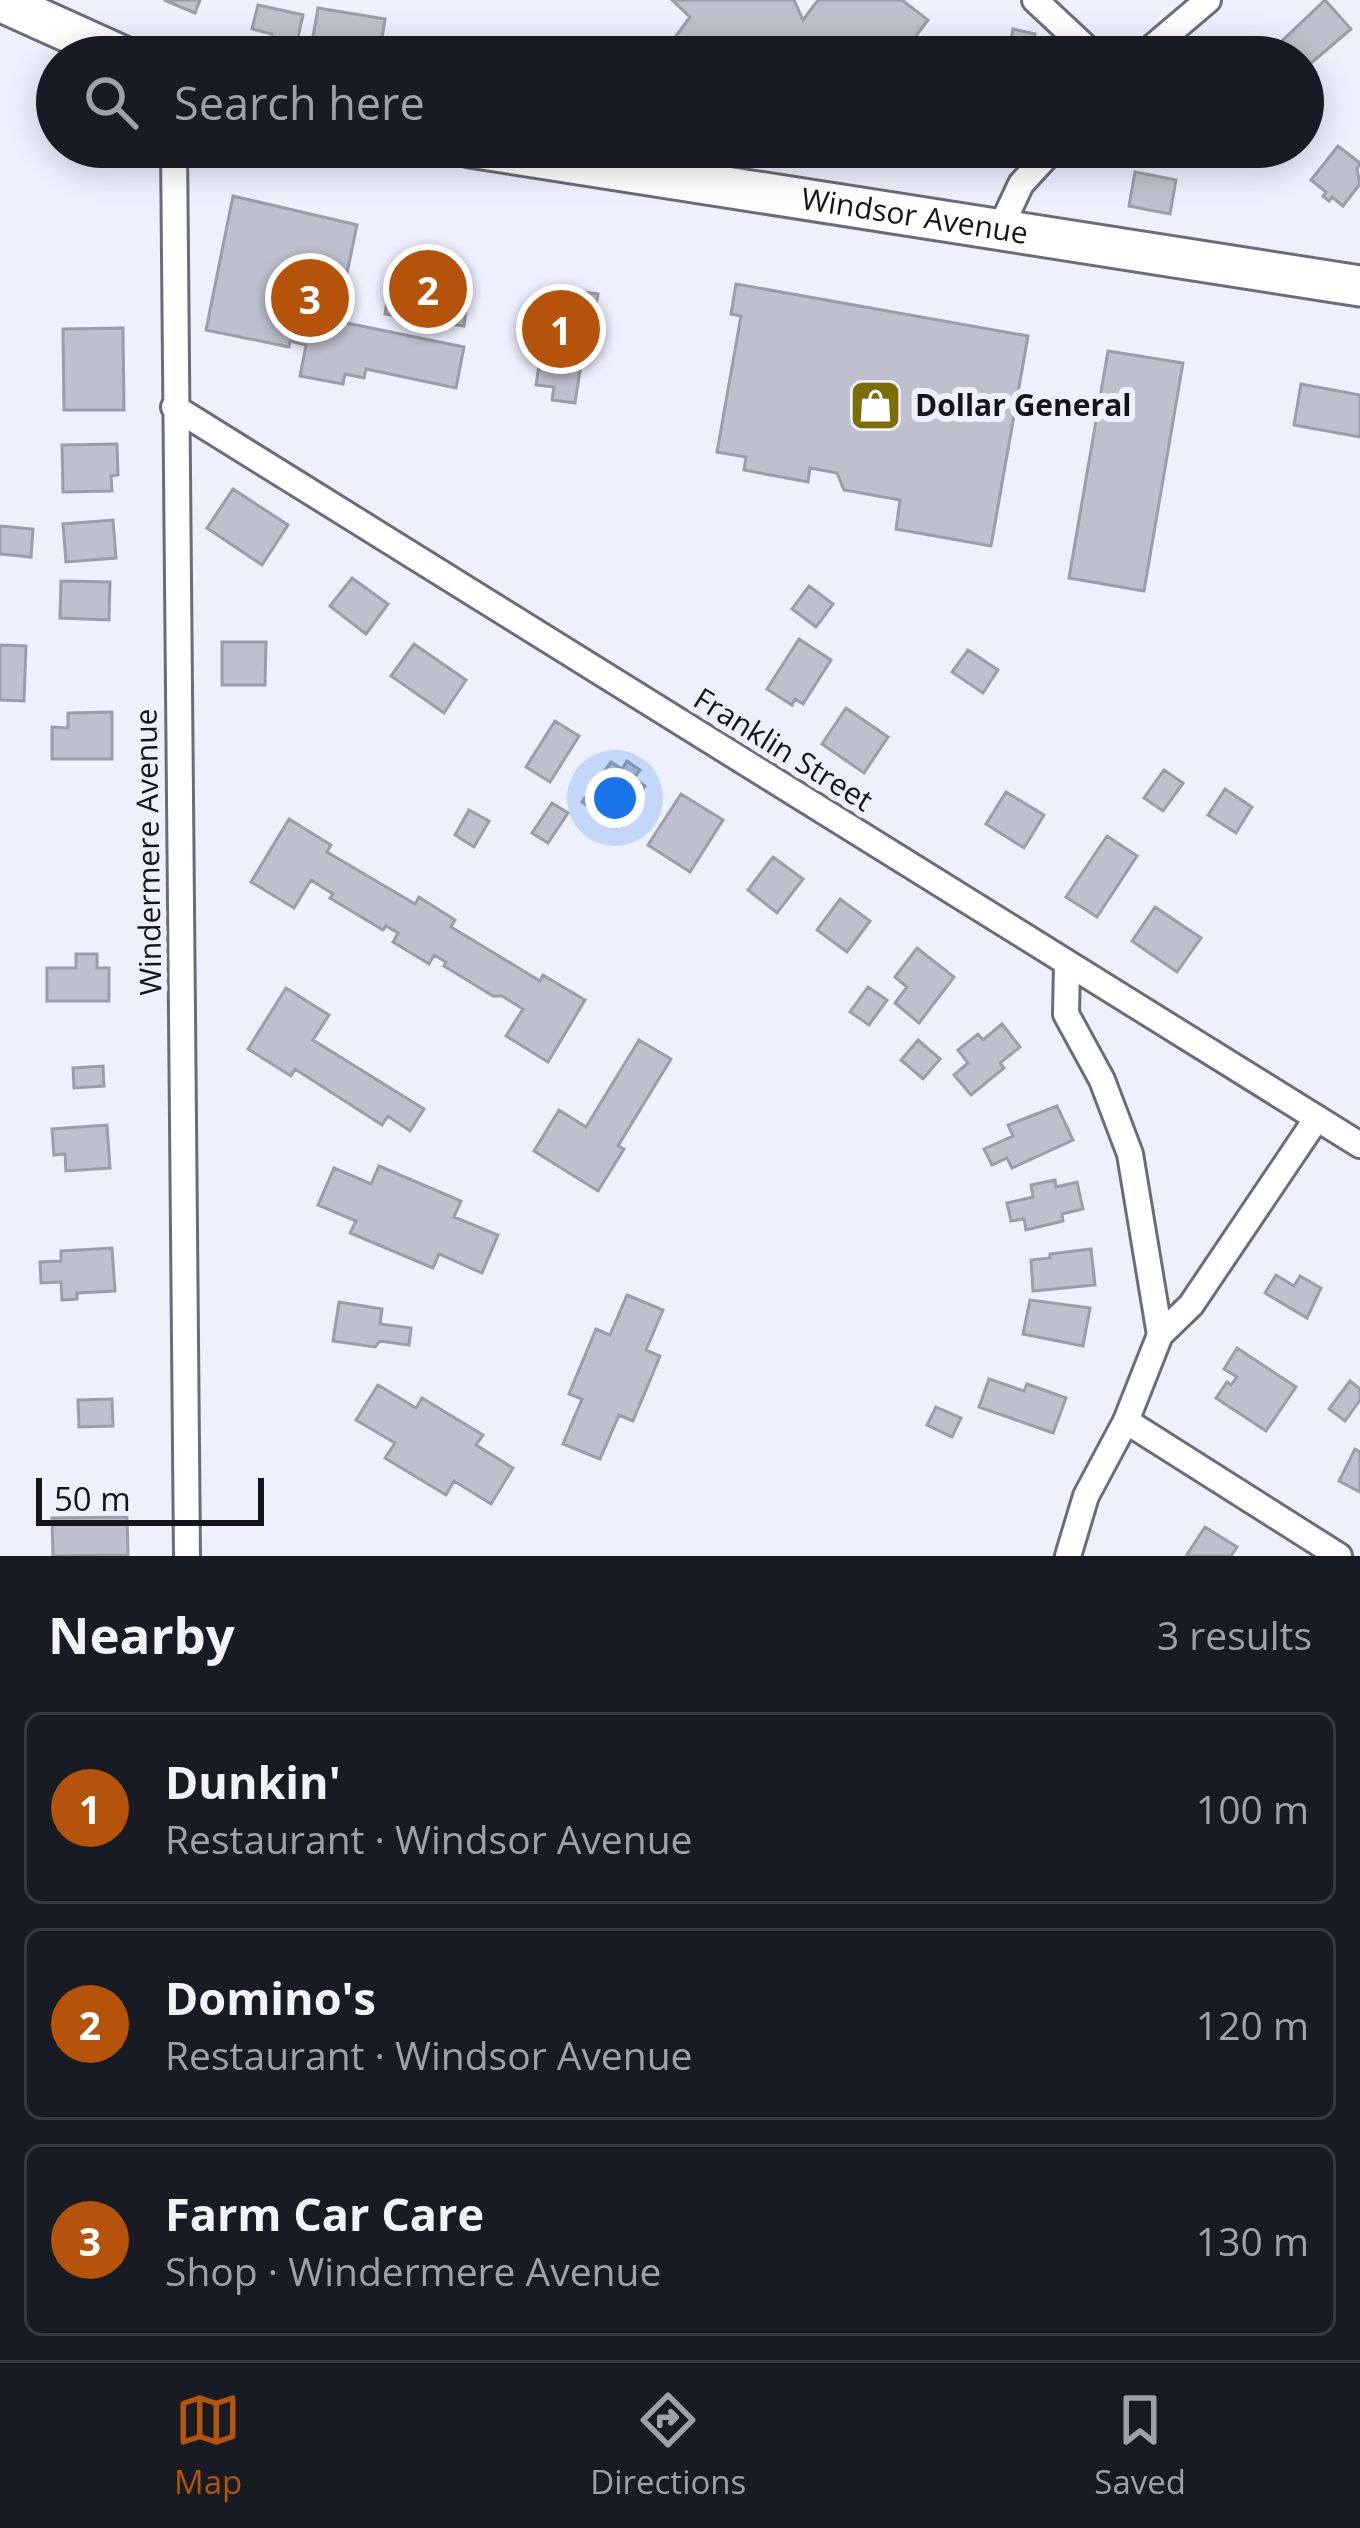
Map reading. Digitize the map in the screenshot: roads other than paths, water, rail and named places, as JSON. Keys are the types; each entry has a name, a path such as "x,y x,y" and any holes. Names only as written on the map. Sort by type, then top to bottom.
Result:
{"main road":[{"path":"0,1 78,36"},
{"name":"Windsor Avenue","path":"602,168 1360,286"}],"street":[{"path":"1035,0 1074,36"},
{"path":"1166,36 1208,0"},
{"name":"Windermere Avenue","path":"174,168 187,1556"},
{"path":"999,231 1021,184 1036,168"},
{"name":"Franklin Street","path":"174,406 1360,1145"},
{"path":"1067,964 1066,1014 1102,1080 1130,1154 1160,1335"},
{"path":"1068,1556 1086,1496 1126,1420 1160,1335 1191,1305 1318,1118"},
{"path":"1126,1420 1339,1556"}],"place":[{"name":"Domino's","path":"428,289"},
{"name":"Farm Car Care","path":"310,298"},
{"name":"Dunkin'","path":"561,329"},
{"name":"Dollar General","path":"876,406"}]}
